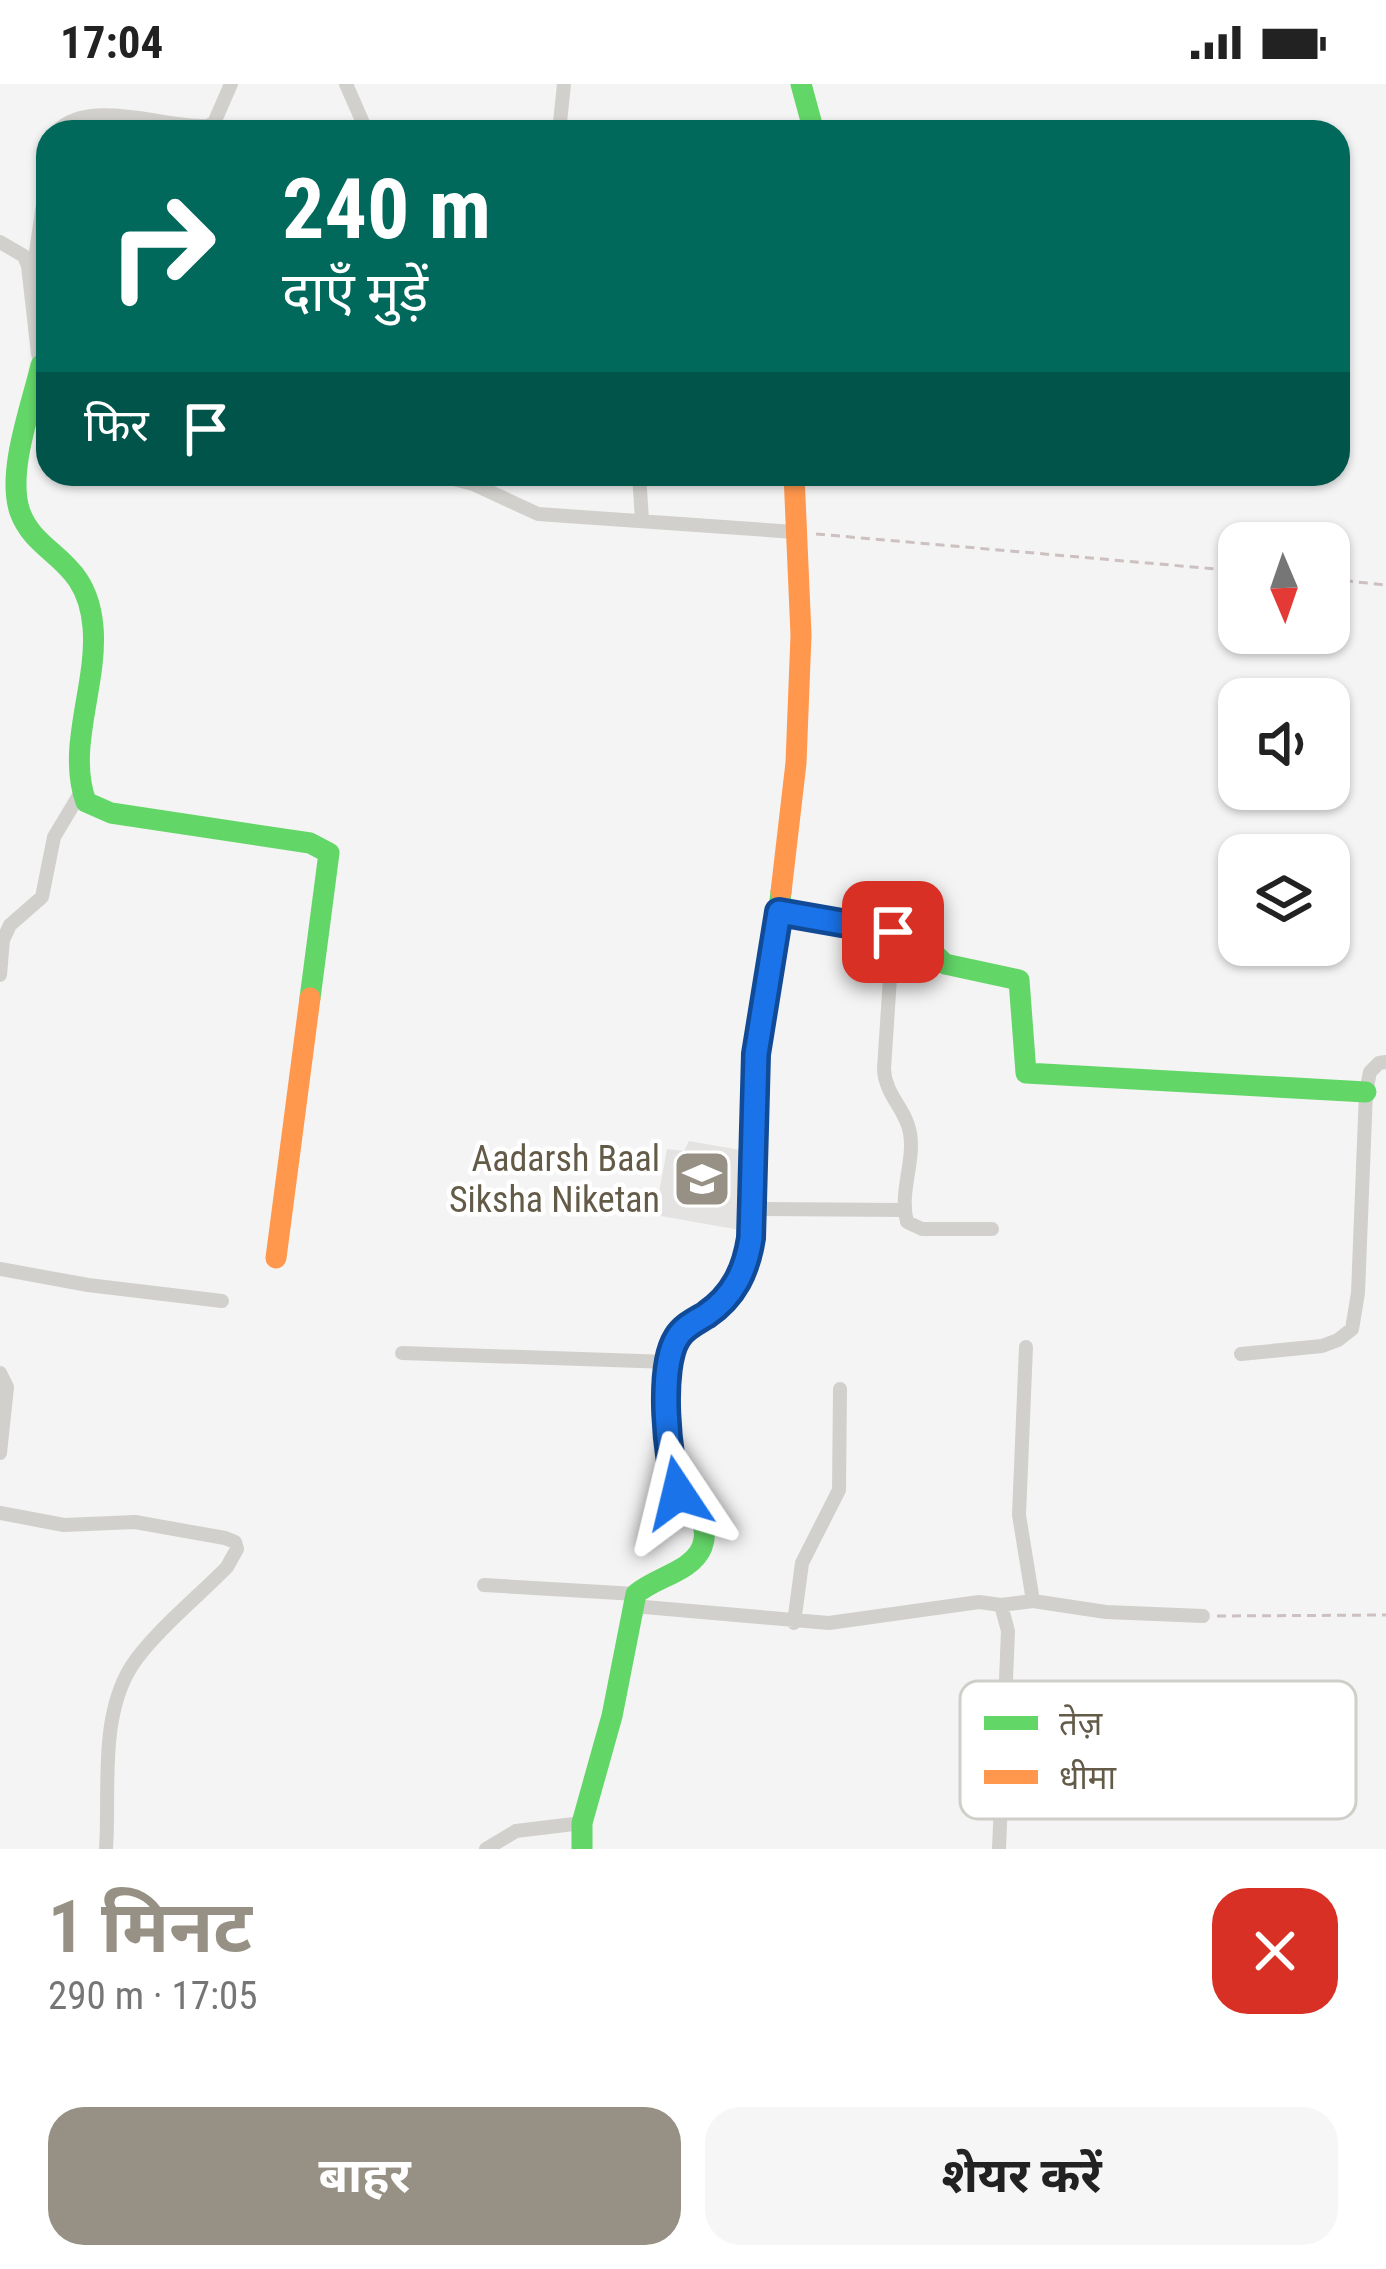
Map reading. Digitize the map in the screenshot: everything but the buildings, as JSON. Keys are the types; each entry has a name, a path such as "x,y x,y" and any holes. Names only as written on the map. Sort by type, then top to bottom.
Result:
{"street":[{"path":"215,120 231,84"},
{"path":"346,84 362,120"},
{"path":"560,120 564,84"},
{"path":"801,84 811,120"},
{"path":"74,120 165,120"},
{"path":"0,242 24,256 36,305"},
{"path":"32,277 36,250"},
{"path":"36,407 16,493 24,520 77,571 91,609 94,636 79,764 86,802 111,813 310,843 329,853 276,1258"},
{"path":"487,486 538,514 796,532"},
{"path":"640,486 642,520"},
{"path":"582,1849 582,1823 612,1716 634,1600 662,1574 690,1562 704,1542 702,1520 678,1493 673,1478 669,1362 676,1339 717,1307 747,1264 756,1054 796,763 801,635 794,486"},
{"path":"0,975 3,940 10,925 42,897 54,837 81,792"},
{"path":"779,912 893,932 922,942 945,964 1019,980 1027,1073 1366,1092"},
{"path":"893,932 884,1069 885,1085 912,1140 904,1210 908,1222 922,1228 992,1229"},
{"path":"1241,1354 1322,1346 1352,1329 1358,1293 1366,1092 1370,1072 1386,1062"},
{"path":"751,1209 904,1210"},
{"path":"0,1269 222,1301"},
{"path":"1026,1347 1019,1515 1033,1601"},
{"path":"402,1353 669,1362"},
{"path":"0,1373 8,1399 0,1454"},
{"path":"794,1623 802,1563 839,1490 841,1389"},
{"path":"0,1513 64,1525 135,1522 224,1538 237,1549 227,1567 132,1666 118,1696 110,1742 106,1849"},
{"path":"484,1585 794,1623 855,1621 979,1602 1033,1601 1106,1612 1203,1616"},
{"path":"1001,1605 1008,1631 1006,1681"},
{"path":"999,1849 1000,1819"},
{"path":"486,1849 516,1831 582,1823"}],"path":[{"path":"796,532 1218,569"},
{"path":"1350,581 1386,584"},
{"path":"1203,1616 1386,1615"}],"shaded area":[{"name":"Aadarsh Baal Siksha Niketan","path":"689,1141 740,1150 745,1206 740,1230 655,1215 667,1149 684,1151"}],"traffic: fast":[{"path":"801,84 811,120"},
{"path":"36,384 18,458 17,496 28,527 72,572 89,604 93,649 79,760 86,802 111,813 310,843 329,853 310,998"},
{"path":"582,1849 582,1823 612,1716 636,1594 682,1568 702,1547 702,1523 678,1492 669,1468 667,1384 679,1342 728,1294 747,1257 754,1211 756,1055 781,892"},
{"path":"779,912 893,932 922,942 945,964 1019,980 1026,1073 1366,1092"}],"traffic: slow":[{"path":"781,892 796,763 801,635 795,486"},
{"path":"276,1258 310,998"}],"place":[{"name":"Aadarsh Baal Siksha Niketan","path":"702,1179"}],"route":[{"path":"678,1493 669,1453 669,1362 676,1339 717,1307 747,1264 756,1054 779,912 893,932"}]}
